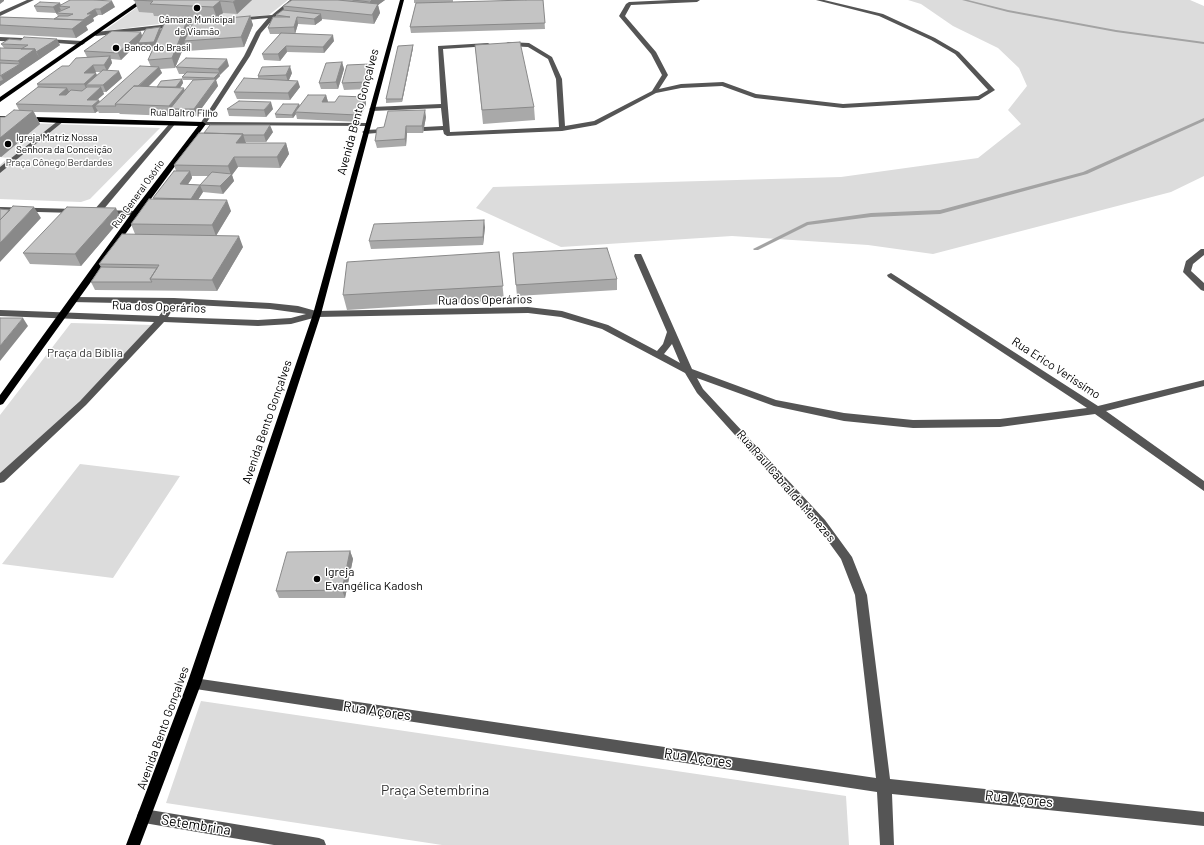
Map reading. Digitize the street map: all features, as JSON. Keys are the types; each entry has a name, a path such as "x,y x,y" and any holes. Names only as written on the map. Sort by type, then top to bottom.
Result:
{"main road":[{"path":"0,100 143,0"},
{"name":"Avenida Bento Gonçalves","path":"133,845 194,684 317,314 366,128 402,0"},
{"name":"Rua Daltro Filho","path":"0,118 60,121 203,124"},
{"name":"Rua General Osório","path":"0,402 136,213 203,124"}],"street":[{"path":"0,14 31,0"},
{"name":"Rua General Osório","path":"203,124 247,56 259,32 272,16 293,0"},
{"path":"654,92 665,75 654,53 622,16 630,4 697,0"},
{"path":"496,45 440,47 447,134 562,129 596,123 654,92 681,86 723,84 755,96 843,106 979,98 992,90 957,53 933,39 881,15 818,0"},
{"path":"19,5 34,8"},
{"path":"229,20 272,16"},
{"path":"96,34 213,21"},
{"path":"0,39 30,41"},
{"path":"37,41 82,43"},
{"path":"503,44 529,45 550,58 559,79 562,129"},
{"path":"372,109 444,106"},
{"path":"0,171 60,121"},
{"path":"89,212 173,123"},
{"name":"Rua Daltro Filho","path":"203,124 366,128 386,131"},
{"path":"424,129 446,128"},
{"path":"0,209 136,213"},
{"path":"1204,251 1189,263 1187,272 1204,288"},
{"name":"Rua Raul Cabral de Menezes","path":"638,256 688,371 700,391 821,523 846,557 861,595 884,786 887,845"},
{"name":"Rua Erico Verissímo","path":"891,275 1096,410 1204,487"},
{"name":"Rua dos Operários","path":"74,300 174,301 270,306 298,309 317,314"},
{"path":"0,480 83,404 162,319 174,301"},
{"name":"Rua dos Operários","path":"0,313 258,323 291,321 317,314 528,310 562,314 605,327 688,371 774,403 844,417 913,424 1000,423 1096,410 1204,383"},
{"path":"658,355 667,345 671,332"},
{"name":"Rua Açores","path":"194,684 884,786 1204,819"},
{"name":"Setembrina","path":"144,816 319,845"}],"green space":[{"path":"147,0 288,0 269,15 167,23 104,31"},
{"path":"908,0 1190,0 1204,6 1204,176 1171,192 933,254 868,245 732,236 561,247 476,208 493,187 841,177 978,158 1021,124 1008,110 1027,86 1019,68 998,48 953,26 921,4"},
{"name":"Praça Cônego Berdardes","path":"0,122 160,128 90,199 81,202 0,199 0,165 8,158 0,157"},
{"name":"Praça da Bíblia","path":"71,323 154,325 82,399 0,474 0,415"},
{"path":"80,464 180,476 113,578 2,564"},
{"name":"Praça Setembrina","path":"201,701 846,796 849,845 442,845 166,803"}],"building":[{"path":"70,0 112,1 100,9 95,9 87,14 92,14 83,20 54,19 59,16 68,16 73,14 56,13 70,7 59,6"},
{"path":"134,0 236,0 233,2 220,1 213,7 150,4 153,1"},
{"path":"292,0 338,0 378,4 372,15 283,6"},
{"path":"353,0 372,0 370,2"},
{"path":"543,0 545,23 410,27 416,3"},
{"path":"40,2 60,3 53,7 34,6"},
{"path":"283,10 321,14 314,19 297,17 294,27 268,28 273,17 290,17 276,15"},
{"path":"250,16 241,37 184,41 194,21"},
{"path":"0,17 84,20 72,29 0,25"},
{"path":"187,21 172,58 148,60 165,22"},
{"path":"160,27 154,42 138,43 146,29"},
{"path":"112,31 141,32 118,53 84,51"},
{"path":"281,33 333,35 323,47 286,46 278,54 262,54"},
{"path":"24,37 57,39 36,52 35,49 21,49 28,45 1,44 9,39 21,40"},
{"path":"520,42 534,107 482,110 475,45"},
{"path":"413,45 402,99 386,99 398,46"},
{"path":"0,48 35,49 18,61 0,60"},
{"path":"110,56 104,65 93,65 84,73 96,73 84,84 37,84 62,66 69,66 76,58"},
{"path":"186,58 227,59 218,69 176,67"},
{"path":"342,62 336,82 319,83 326,63"},
{"path":"0,63 20,64 0,76"},
{"path":"370,64 366,82 342,83 347,65"},
{"path":"140,66 159,67 138,86 134,86 115,104 116,106 95,106"},
{"path":"290,66 286,75 258,76 262,67"},
{"path":"103,70 119,71 103,85 86,85"},
{"path":"187,72 219,73 214,78 182,77"},
{"path":"244,78 298,81 288,93 234,92"},
{"path":"182,79 176,87 157,87 161,81"},
{"path":"216,79 194,109 170,109 193,80"},
{"path":"134,86 184,88 169,106 115,104"},
{"path":"38,87 67,88 59,95 66,95 71,90 82,91 87,87 101,87 87,100 99,100 92,106 16,104"},
{"path":"308,95 326,95 322,102 335,102 339,96 365,97 357,115 295,112"},
{"path":"239,101 271,102 264,110 227,109"},
{"path":"283,104 299,104 292,115 275,114"},
{"path":"14,110 33,111 0,138 0,117 5,117"},
{"path":"425,110 422,126 406,126 405,139 375,141 377,128 384,127 388,111"},
{"path":"210,125 270,125 264,135 204,133"},
{"path":"199,133 243,134 236,143 286,143 277,157 234,157 228,166 174,165"},
{"path":"174,171 190,171 180,184 200,185 191,199 153,198"},
{"path":"212,172 232,174 220,186 200,185"},
{"path":"149,199 227,200 212,225 131,224"},
{"path":"13,206 34,207 0,243 0,220"},
{"path":"67,207 116,208 75,254 23,253"},
{"path":"0,209 10,210 0,220"},
{"path":"484,220 483,237 369,241 374,224"},
{"path":"122,234 239,236 212,280 150,279 159,265 99,264"},
{"path":"607,248 617,279 516,285 513,253"},
{"path":"499,252 503,286 343,295 347,262"},
{"path":"101,267 157,268 150,279 152,282 91,282"},
{"path":"0,318 23,318 0,346"},
{"name":"Igreja Evangélica Kadosh","path":"350,551 342,590 276,591 287,552"}],"waterway":[{"path":"964,0 1008,11 1116,31 1204,43"},
{"path":"756,249 807,224 871,215 940,212 1085,173 1204,119"}],"place":[{"name":"Câmara Municipal de Viamão","path":"197,8"},
{"name":"Banco do Brasil","path":"116,48"},
{"name":"Igreja Matriz Nossa Senhora da Conceição","path":"8,144"},
{"name":"Igreja Evangélica Kadosh","path":"317,579"}]}
